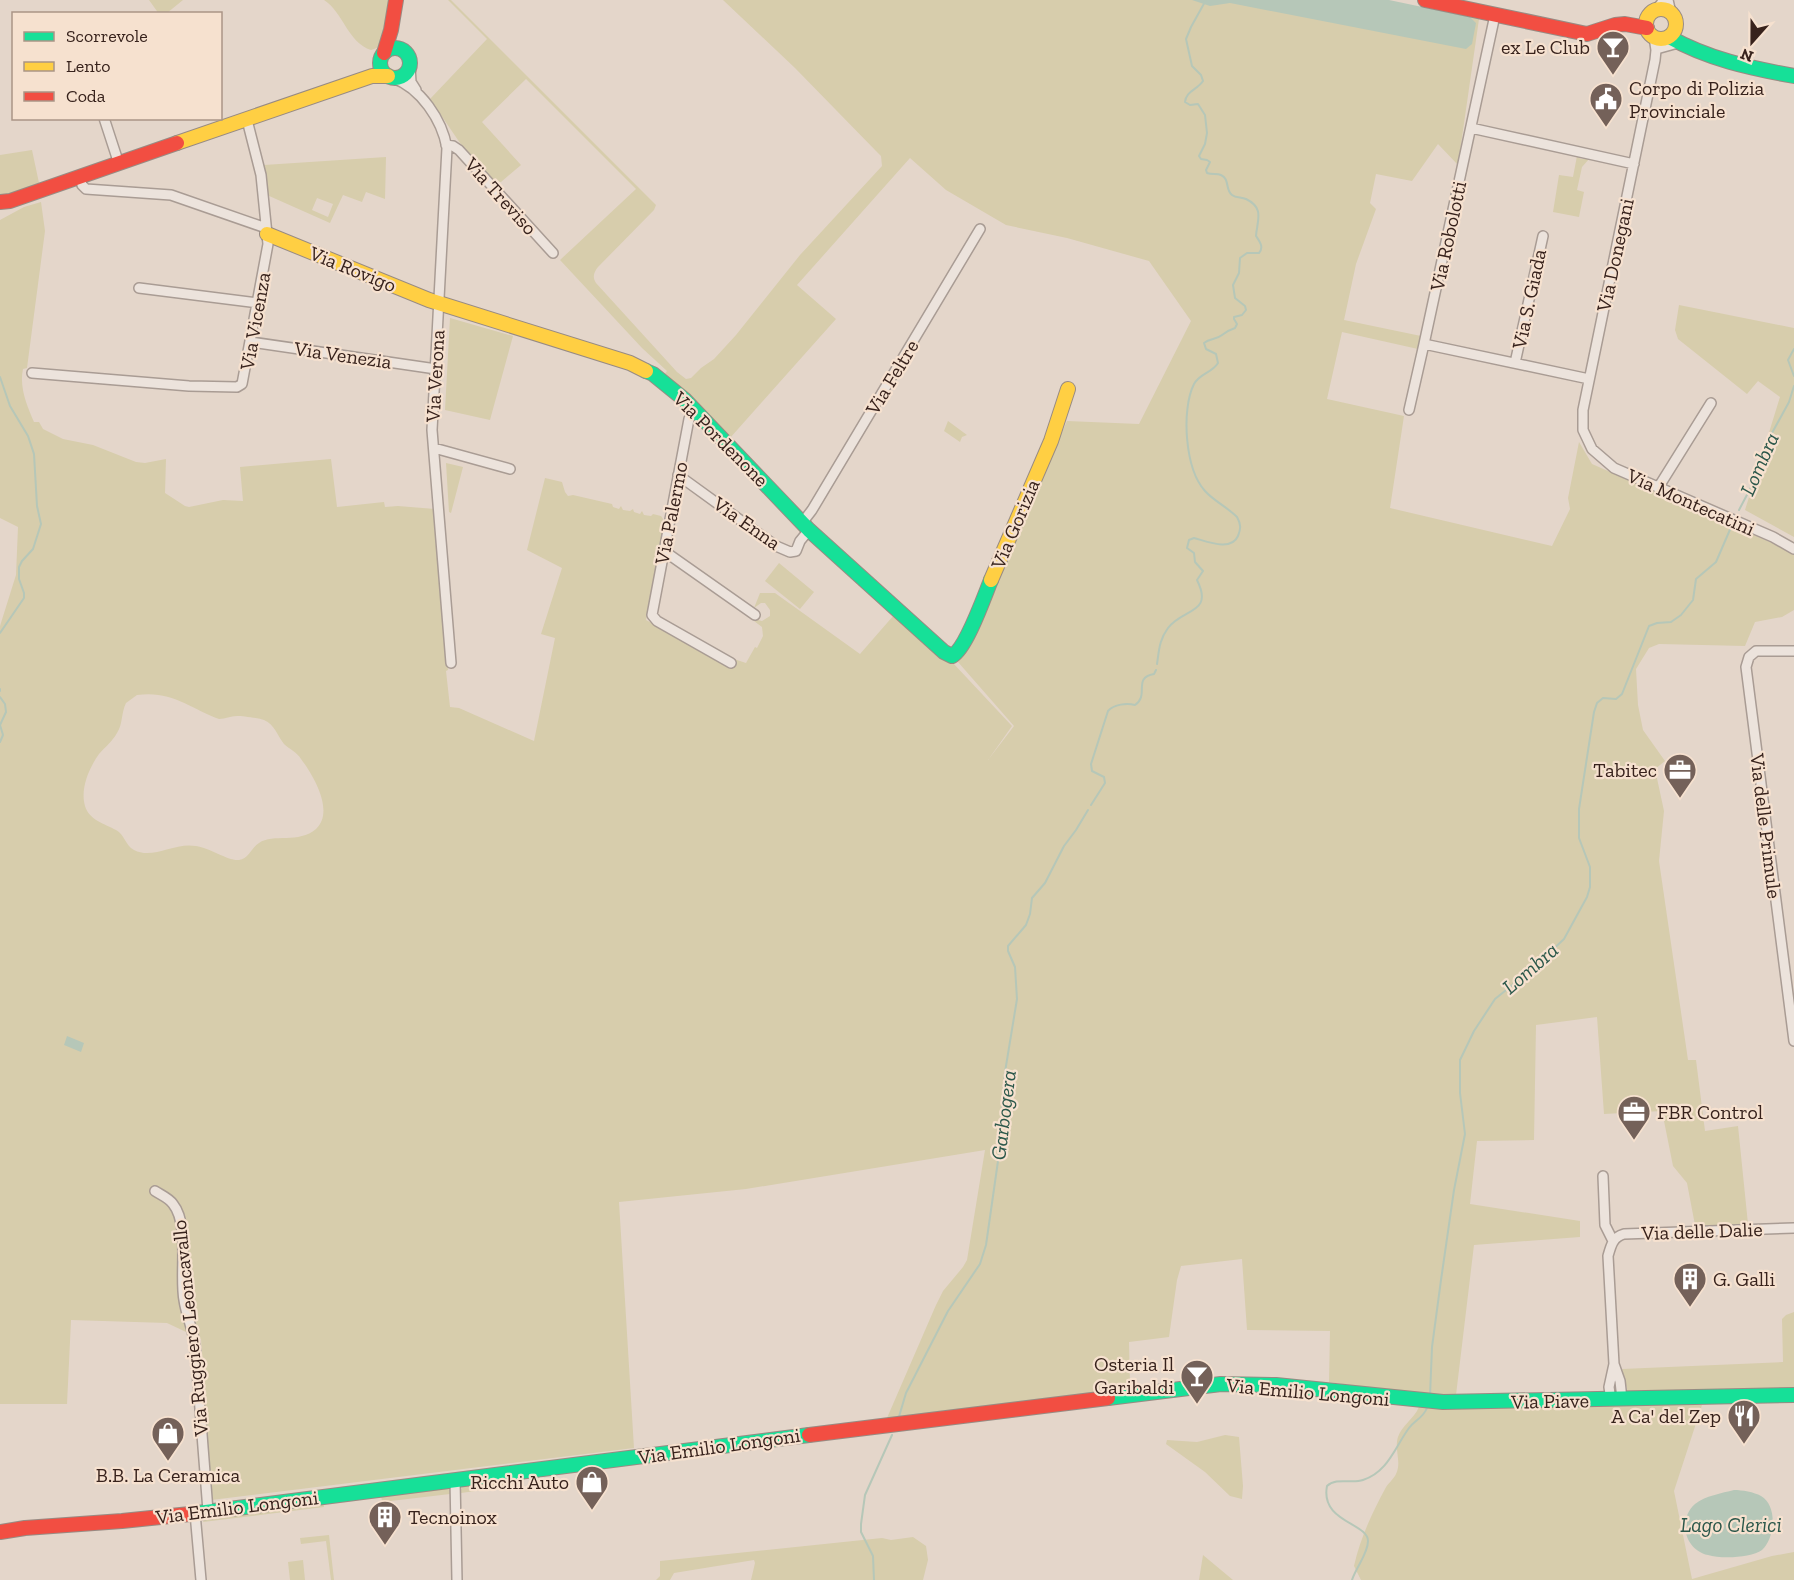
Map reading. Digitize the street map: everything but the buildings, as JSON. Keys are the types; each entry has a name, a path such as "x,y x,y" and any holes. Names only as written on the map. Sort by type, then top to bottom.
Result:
{"street":[{"path":"360,80 373,71 382,56 389,39 396,0"},
{"path":"1425,0 1590,34 1625,24 1718,61 1794,76"},
{"path":"1600,30 1614,19 1662,8"},
{"path":"1662,8 1647,19 1667,39"},
{"path":"1662,8 1675,18 1667,39"},
{"name":"Via Robolotti","path":"1409,410 1495,15"},
{"path":"4,204 372,76 403,76 410,67 410,58 397,36 393,20"},
{"name":"Via Donegani","path":"1592,449 1583,430 1583,410 1656,50 1667,39"},
{"path":"382,56 394,48 405,51"},
{"path":"382,56 382,70 390,77"},
{"name":"Via Verona","path":"410,67 411,82 420,98"},
{"name":"Via Verona","path":"390,77 407,85 420,98 442,128 446,145 447,162 432,430 452,663"},
{"path":"105,120 119,164"},
{"name":"Via Vicenza","path":"32,373 189,386 238,387 244,382 267,249 262,179 247,120"},
{"path":"1471,128 1634,164"},
{"name":"Via Treviso","path":"446,145 459,150 553,253"},
{"path":"80,177 86,189 171,195 266,231"},
{"name":"Via Feltre","path":"805,527 812,510 980,229"},
{"name":"Via Rovigo","path":"266,231 439,303"},
{"name":"Via S. Giada","path":"1515,363 1543,236"},
{"path":"139,288 258,303"},
{"name":"Via Pordenone","path":"439,303 637,365 659,379 695,410 805,527 944,652 954,656"},
{"name":"Via Venezia","path":"251,342 436,369"},
{"path":"1424,344 1589,379"},
{"name":"Via Gorizia","path":"954,656 961,650 970,631 1051,441 1068,389"},
{"path":"1658,488 1711,403"},
{"name":"Via Palermo","path":"695,410 689,418 652,612 653,617 731,663"},
{"path":"434,448 510,469"},
{"name":"Via Montecatini","path":"1592,449 1614,468 1773,537 1794,549"},
{"name":"Via Enna","path":"678,475 776,546 788,552 795,551 805,527"},
{"path":"664,551 755,615"},
{"name":"Via delle Primule","path":"1794,651 1756,651 1749,657 1746,667 1794,1041"},
{"path":"1603,1176 1605,1225 1613,1241 1608,1256 1614,1364 1620,1381 1617,1400"},
{"name":"Via Ruggiero Leoncavallo","path":"155,1191 175,1205 181,1228 185,1309 193,1330 195,1345 201,1580"},
{"name":"Via delle Dalie","path":"1613,1241 1624,1234 1794,1228"},
{"name":"Via Emilio Longoni","path":"0,1532 201,1512 749,1441 880,1427 1221,1384 1252,1383 1413,1401"},
{"name":"Via Piave","path":"1413,1401 1617,1400 1794,1395"},
{"path":"455,1479 457,1580"},
{"name":"Via Emilio Longoni","path":"0,1526 25,1528"}],"shaded area":[{"path":"149,0 183,0 168,12 158,12"},
{"path":"324,0 392,0 377,48 371,50 357,41 331,5"},
{"path":"448,0 451,0 656,205 654,210 598,267 594,279 677,372 686,379 691,378 714,359 800,255 882,166 881,156 795,68 723,0 1367,0 1479,19 1458,165 1438,144 1412,181 1376,174 1370,203 1376,209 1356,264 1344,320 1421,336 1418,349 1342,332 1327,399 1404,416 1390,508 1552,546 1570,509 1568,498 1579,442 1592,464 1772,543 1794,555 1794,610 1782,617 1755,622 1745,646 1659,644 1649,648 1636,669 1638,705 1643,730 1665,761 1655,769 1664,811 1659,861 1688,1060 1696,1060 1705,1131 1738,1126 1748,1224 1704,1228 1695,1225 1687,1183 1673,1166 1662,1111 1604,1114 1597,1017 1536,1025 1534,1140 1477,1141 1470,1204 1580,1221 1580,1237 1474,1245 1456,1395 1404,1393 1329,1382 1330,1331 1247,1330 1242,1259 1181,1266 1169,1337 1129,1342 1130,1385 1072,1398 887,1418 943,1291 967,1260 985,1150 746,1189 619,1202 634,1448 211,1500 201,1339 167,1323 71,1320 67,1404 0,1404 0,626 16,575 18,527 0,518 0,220 24,207 41,202 45,231 27,368 23,369 22,376 24,396 34,422 39,422 43,429 63,439 93,445 136,462 145,463 166,459 165,493 189,507 223,500 243,501 240,467 331,459 337,507 384,502 385,507 435,509 450,707 459,708 534,741 555,638 541,634 562,568 527,550 545,478 562,482 568,496 573,495 612,504 613,507 619,509 621,506 623,510 633,509 634,512 640,514 642,511 644,515 661,516 663,519 661,530 663,531 646,620 729,664 735,662 734,659 746,663 763,636 762,627 750,618 762,621 770,616 770,610 765,603 754,608 760,593 775,593 860,654 894,615 953,663 1012,726 988,760 1014,726 958,662 1067,421 1139,424 1191,321 1149,261 1067,238 1006,225 946,190 910,158 797,285 836,319 730,438 664,375 667,371 642,348 560,260 636,189 526,79 482,122 521,165 501,182 494,181 460,143 430,99 487,39","holes":["137,695 170,697 219,719 239,716 268,722 284,744 299,757 316,783 323,803 321,821 316,829 302,836 265,840 256,845 245,858 235,860 207,849 188,845 141,853 131,848 119,832 90,815 84,799 89,772 99,754 119,730 126,703"]},
{"path":"32,150 39,183 0,197 0,155"},
{"path":"1577,156 1581,159 1589,159 1582,167 1577,190 1584,192 1579,217 1553,212 1559,175 1573,177"},
{"path":"386,157 385,199 366,192 362,202 343,195 330,223 267,195 264,165","holes":["317,198 333,204 328,217 312,210"]},
{"path":"1679,305 1794,328 1794,537 1745,510 1780,397 1758,381 1747,394 1678,339 1675,330"},
{"path":"450,318 513,336 490,420 445,410"},
{"path":"948,421 967,435 962,437 960,442 944,431"},
{"path":"446,463 463,467 451,513 449,512"},
{"path":"779,563 814,592 800,609 765,581"},
{"path":"1794,1312 1794,1389 1628,1393 1622,1369 1783,1362 1782,1319"},
{"path":"1702,1405 1674,1491 1692,1579 1794,1552 1794,1580 1361,1580 1354,1566 1360,1546 1376,1507 1398,1469 1398,1437 1419,1407"},
{"path":"1225,1435 1239,1437 1242,1499 1230,1496 1205,1472 1166,1444 1167,1440 1197,1442"},
{"path":"503,1480 518,1482 519,1485 461,1493 460,1491 463,1486"},
{"path":"444,1487 450,1490 450,1494 382,1502 381,1495"},
{"path":"323,1502 324,1507 203,1522 204,1519"},
{"path":"329,1535 334,1580 331,1580 326,1541 301,1544 300,1538"},
{"path":"913,1537 926,1546 928,1560 923,1580 751,1580 754,1560 674,1573 670,1580 656,1580 660,1576 660,1561 882,1538 891,1540"},
{"path":"1203,1555 1233,1580 1199,1580"},
{"path":"303,1560 305,1580 290,1580 288,1562"}],"water":[{"path":"1192,0 1389,0 1470,17 1476,23 1472,44 1466,49 1230,3 1210,6"},
{"path":"67,1036 84,1043 81,1052 64,1045"},
{"name":"Lago Clerici","path":"1734,1490 1755,1493 1766,1501 1770,1507 1773,1522 1770,1538 1762,1550 1744,1556 1720,1557 1700,1552 1689,1541 1686,1534 1686,1518 1689,1511 1704,1499"}],"waterway":[{"name":"Garbogera","path":"1157,664 1165,632 1174,622 1199,605 1202,599 1197,580 1203,571 1195,562 1194,553 1187,548 1189,540 1194,538 1218,544 1230,543 1235,541 1240,531 1237,517 1209,495 1198,481 1189,454 1187,409 1194,384 1199,377 1213,369 1218,363 1216,354 1206,349 1204,343 1235,328 1237,324 1234,317 1242,315 1246,310 1245,306 1235,298 1233,285 1239,273 1240,258 1247,253 1259,253 1261,249 1256,236 1259,215 1256,206 1246,199 1232,195 1224,177 1207,173 1210,162 1199,156 1207,133 1205,115 1198,104 1190,105 1185,102 1187,95 1203,81 1201,75 1192,66 1186,39 1206,0"},
{"name":"Lombra","path":"1794,349 1788,360 1794,376"},
{"path":"0,377 10,406 28,436 34,454 37,506 41,524 33,549 19,567 19,579 24,598 0,633"},
{"name":"Lombra","path":"1739,510 1759,472 1772,433 1789,402 1794,386"},
{"name":"Lombra","path":"1430,1396 1432,1347 1454,1190 1465,1134 1460,1093 1460,1060 1474,1031 1495,999 1564,939 1587,897 1590,887 1590,867 1579,838 1579,809 1597,703 1603,698 1616,699 1622,694 1649,626 1671,622 1681,615 1693,600 1696,579 1716,562 1732,525"},
{"name":"Garbogera","path":"1091,805 1105,783 1104,777 1092,771 1091,764 1108,711 1121,705 1135,705 1141,696 1144,679 1154,674 1156,670"},
{"path":"0,697 5,704 6,712 0,725 3,735 0,742"},
{"name":"Garbogera","path":"898,1420 906,1393 948,1311 980,1264 986,1245 999,1154 1005,1072 1017,999 1015,967 1008,946 1026,925 1032,898 1045,883 1064,846 1088,810"},
{"name":"Lombra","path":"1352,1580 1366,1551 1368,1541 1361,1530 1330,1507 1327,1486 1339,1481 1363,1480 1379,1471 1409,1428 1427,1408"},
{"name":"Garbogera","path":"874,1580 873,1556 861,1532 861,1524 865,1495 892,1435"}],"traffic: fast":[{"path":"1669,37 1730,62 1794,76"},
{"path":"395,48 406,52 410,63 406,74 395,78 384,74 380,63 384,52 395,48"},
{"path":"646,371 685,400 809,530 944,652 952,656 963,644 991,580"},
{"path":"1108,1398 1221,1384 1276,1385 1443,1402 1794,1395"},
{"path":"190,1514 809,1435"}],"traffic: slow":[{"path":"1661,9 1667,10 1675,18 1676,24 1675,30 1667,38 1661,39 1655,38 1647,30 1646,24 1647,18 1655,10 1661,9"},
{"path":"177,143 372,76 388,76"},
{"path":"267,234 429,300 630,363 646,371"},
{"path":"991,580 1051,441 1068,389"}],"traffic: jam":[{"path":"384,53 396,0"},
{"path":"1425,0 1587,34 1615,25 1625,24 1647,28"},
{"path":"0,202 10,201 177,143"},
{"path":"809,1435 1108,1398"},
{"path":"0,1532 190,1514"}],"place":[{"name":"ex Le Club","path":"1613,76"},
{"name":"Corpo di Polizia Provinciale","path":"1606,128"},
{"name":"Tabitec","path":"1680,799"},
{"name":"FBR Control","path":"1634,1141"},
{"name":"G. Galli","path":"1690,1308"},
{"name":"Osteria Il Garibaldi","path":"1197,1405"},
{"name":"A Ca' del Zep","path":"1744,1445"},
{"name":"B.B. La Ceramica","path":"168,1462"},
{"name":"Ricchi Auto","path":"592,1511"},
{"name":"Tecnoinox","path":"385,1546"}]}
